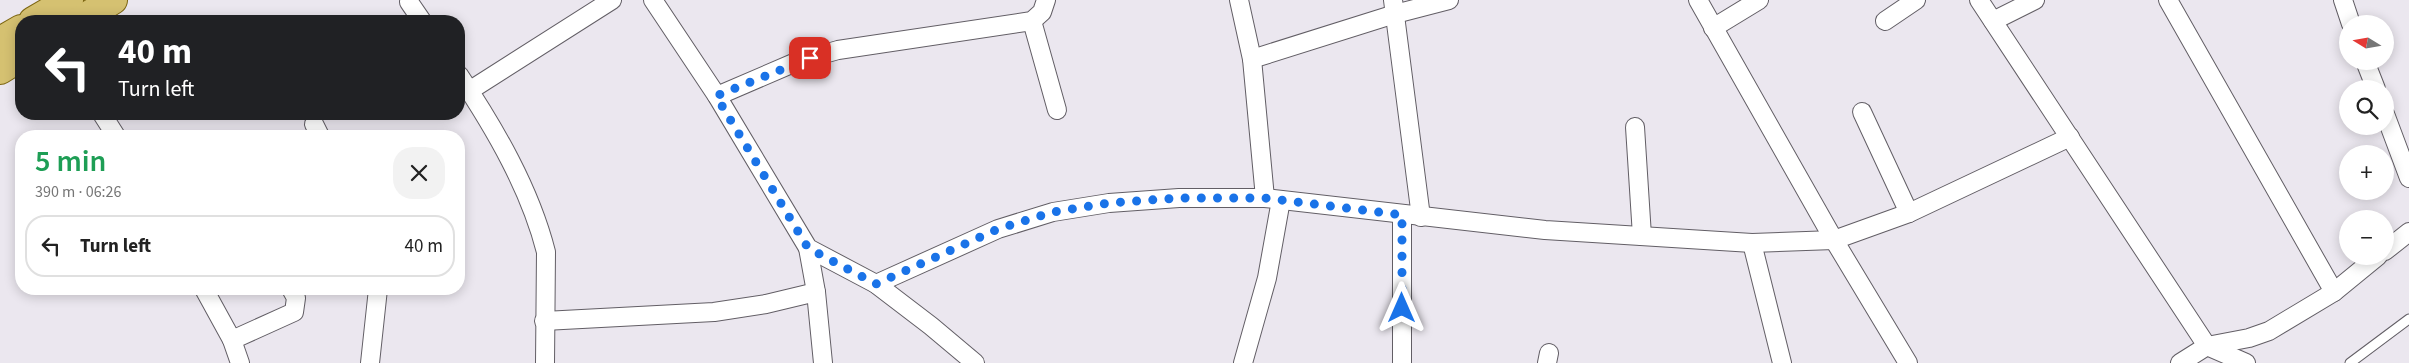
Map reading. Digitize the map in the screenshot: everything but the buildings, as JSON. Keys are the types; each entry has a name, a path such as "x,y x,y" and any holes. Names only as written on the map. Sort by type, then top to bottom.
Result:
{"main road":[{"path":"43,15 69,0"},
{"path":"89,15 113,0"},
{"path":"0,41 15,32"},
{"path":"0,70 15,61"}],"street":[{"path":"469,91 612,0"},
{"path":"653,0 716,96 808,248 816,292 823,363"},
{"path":"716,96 796,62 838,50 1032,22 1042,12 1046,0"},
{"path":"1239,0 1252,59 1273,199 1267,278 1243,363"},
{"path":"1252,59 1394,7 1449,0"},
{"path":"1698,0 1834,240 1908,363"},
{"path":"1713,28 1759,0"},
{"path":"1886,21 1916,0"},
{"path":"1979,0 2207,346 2246,363"},
{"path":"1993,21 2035,0"},
{"path":"2168,0 2334,292"},
{"path":"2342,0 2348,15"},
{"path":"410,2 418,15"},
{"path":"1394,7 1421,217"},
{"path":"1032,22 1058,110"},
{"path":"465,85 512,164 541,234 546,252 545,363"},
{"path":"1862,112 1909,213"},
{"path":"1635,127 1642,236"},
{"path":"2393,135 2409,178"},
{"path":"876,284 998,229 1053,212 1109,203 1179,198 1273,199 1545,230 1752,243 1834,240 1909,213 2070,137"},
{"path":"1402,215 1402,363"},
{"path":"2394,244 2409,232"},
{"path":"1752,243 1782,363"},
{"path":"808,248 876,284 975,363"},
{"path":"2180,363 2207,346 2249,338 2269,331 2334,292 2367,265"},
{"path":"544,321 714,312 766,304 816,292"},
{"path":"207,295 232,340 240,363"},
{"path":"232,340 294,312 296,298 294,295"},
{"path":"370,363 377,295"}],"lane":[{"path":"2350,363 2409,319"}],"route":[{"path":"810,58 796,62 716,96 808,248 876,284 998,229 1053,212 1109,203 1179,198 1265,198 1402,215 1402,308"}]}
